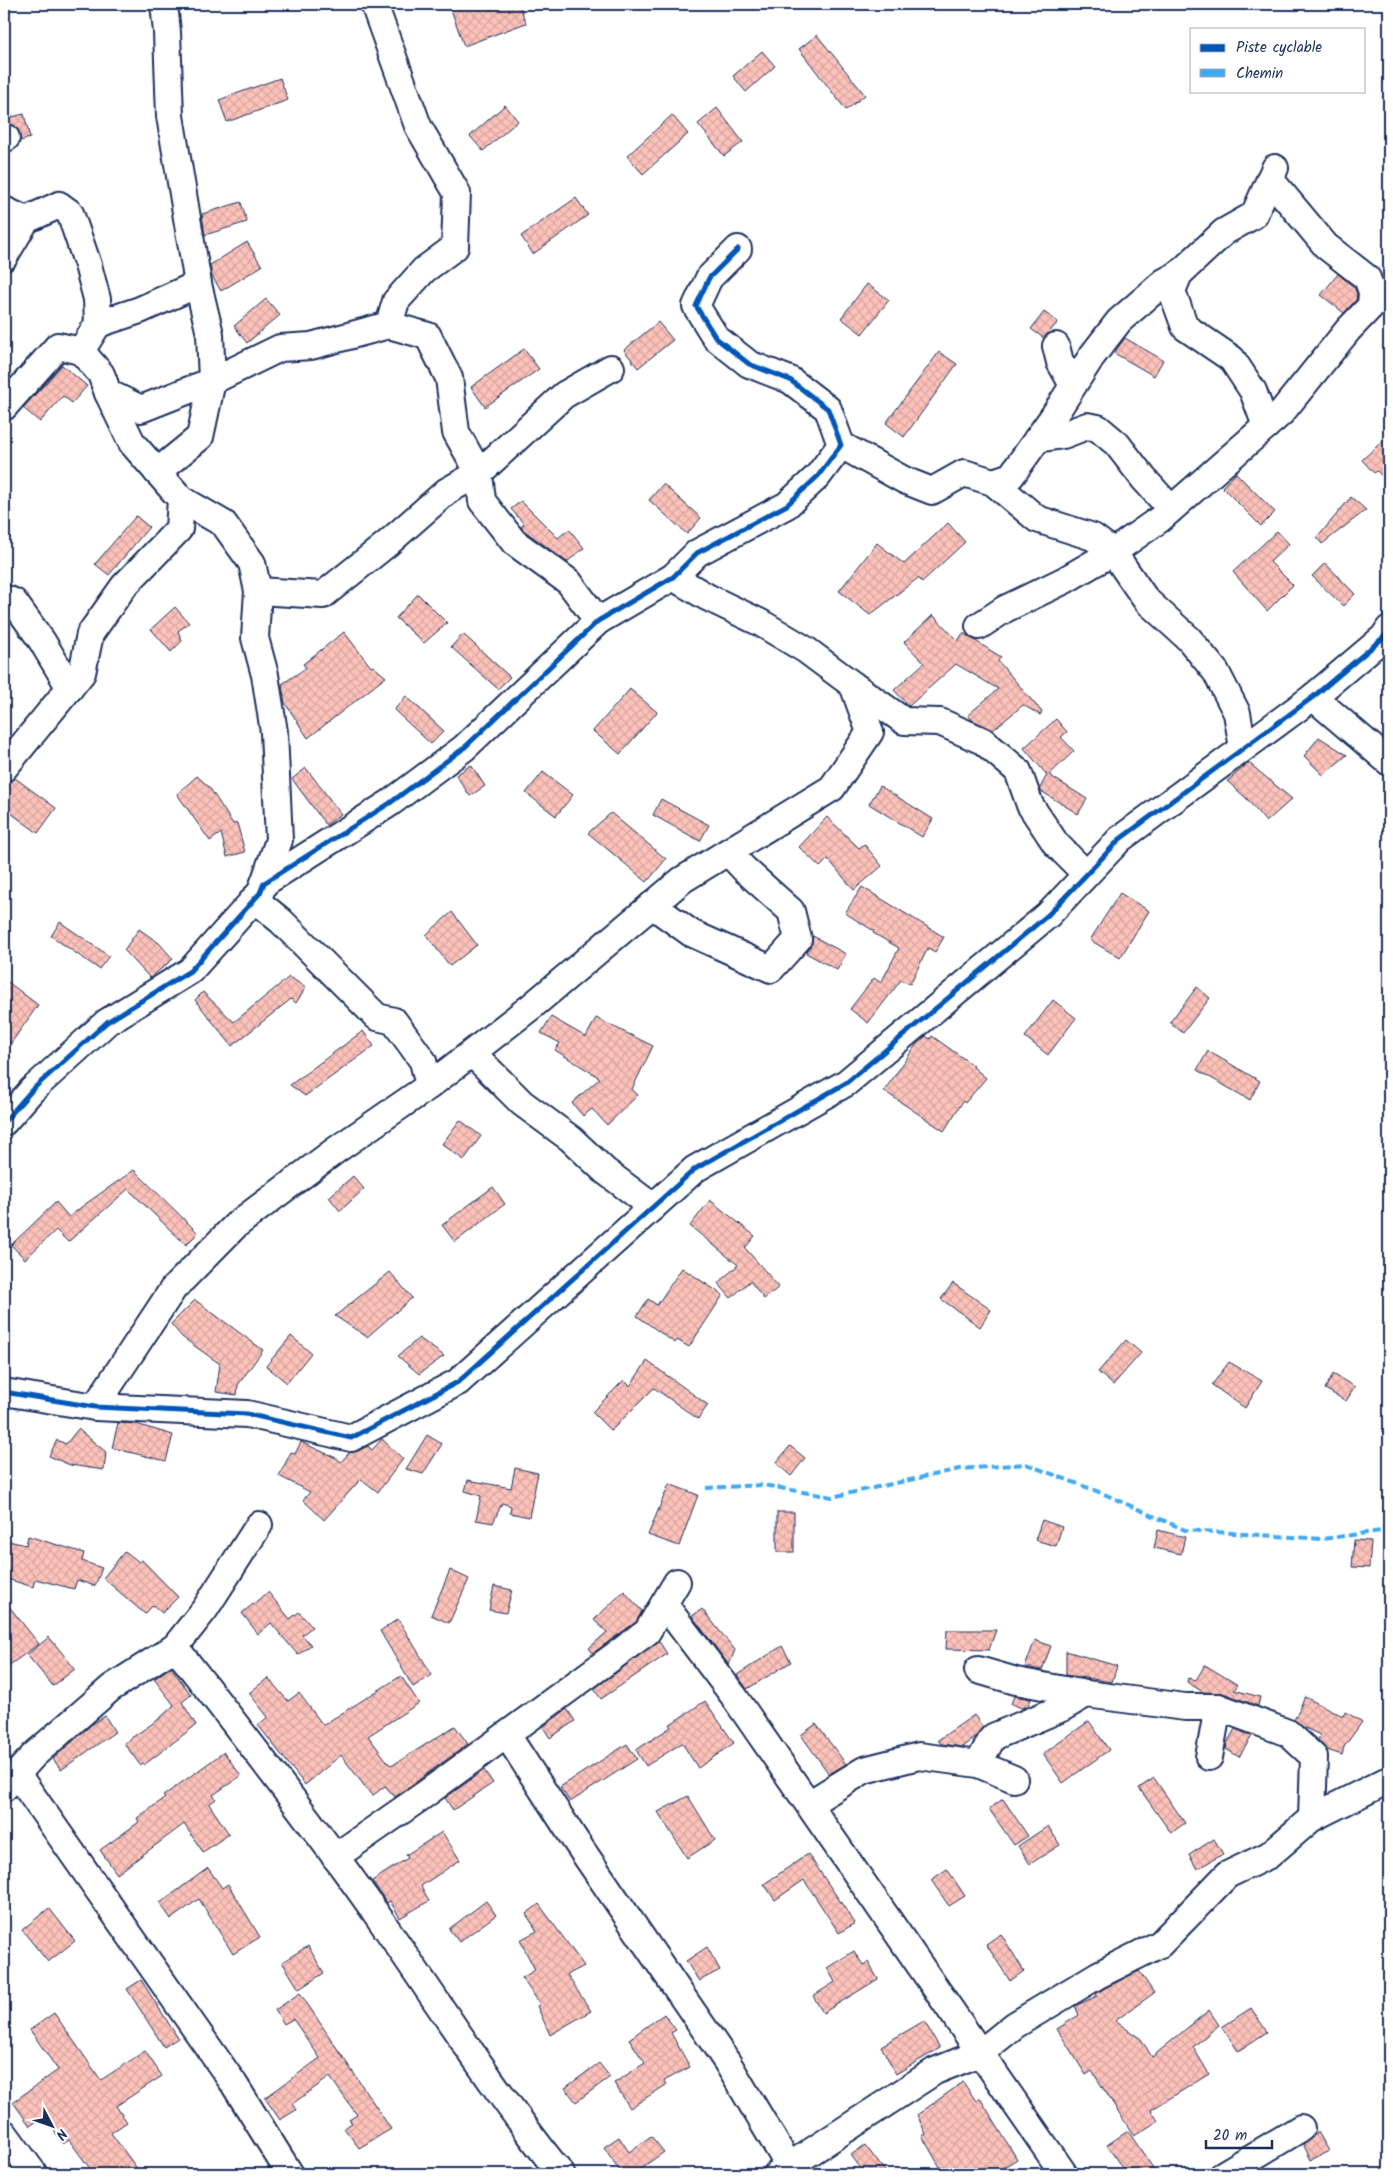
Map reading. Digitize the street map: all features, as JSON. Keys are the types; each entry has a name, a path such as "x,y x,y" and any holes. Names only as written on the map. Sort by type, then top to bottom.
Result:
{"street":[{"path":"157,472 200,437 212,382 210,334 198,284 170,116 164,4"},
{"path":"374,4 418,126 457,193 454,246 424,270 396,301 389,325"},
{"path":"979,626 1005,609 1065,580 1113,552 1171,509 1281,413 1348,330 1371,306 1372,292 1367,278 1326,246 1273,174 1254,216 1224,232 1179,274 1164,282 1119,320 1092,356 1011,476 993,482"},
{"path":"4,256 15,215 59,205 70,213 88,265 97,299 98,324 82,351"},
{"path":"738,249 709,278 696,306 716,338 749,364 790,380 828,409 841,445 904,480 932,491 964,473 993,482 1037,519 1093,537 1113,552 1146,600 1188,638 1216,672 1237,713 1243,748"},
{"path":"1179,274 1172,291 1185,327 1232,359 1253,391 1266,426"},
{"path":"98,324 140,310 198,284"},
{"path":"108,393 141,409 212,382 280,348 311,346 389,325 428,336 449,378 456,432 479,473 482,501 514,542 569,582 598,621"},
{"path":"4,407 58,346 82,351 101,374 132,443 181,499 224,524 252,563 258,591 255,638 265,675 274,732 279,840 259,891"},
{"path":"1056,346 1060,362 1073,384"},
{"path":"258,591 322,595 388,543 447,491 479,473 564,395 611,368"},
{"path":"1037,439 1064,435 1087,426 1098,428 1117,444 1144,479 1171,509"},
{"path":"4,1122 32,1090 108,1022 190,971 259,891 390,803 464,748 598,621 673,577 697,553 787,505 818,476 841,445"},
{"path":"4,768 82,673 90,634 124,586 179,529 181,499"},
{"path":"673,577 707,597 761,623 806,650 904,721"},
{"path":"4,598 14,602 42,641 70,688"},
{"path":"4,1392 95,1407 247,1414 351,1438 458,1382 695,1170 846,1083 1048,915 1120,839 1313,696 1384,637 1389,628"},
{"path":"853,685 870,732"},
{"path":"1313,696 1389,762"},
{"path":"95,1407 173,1289 236,1226 336,1150 429,1086 472,1053 532,1006 682,880 832,788 870,732 904,721 940,722 982,741 1018,771 1030,805 1056,844 1086,874"},
{"path":"652,905 691,933 771,969 798,939 791,911 728,852"},
{"path":"259,891 288,927 377,1017 394,1021 423,1062 429,1086"},
{"path":"472,1053 522,1103 571,1140 605,1171 653,1207"},
{"path":"258,1525 205,1608 175,1647 111,1688 34,1756 10,1781 234,2084 290,2174"},
{"path":"335,1857 507,1735 647,1632 677,1582"},
{"path":"664,1604 733,1695 1064,2174"},
{"path":"175,1647 275,1774 481,2066 561,2174"},
{"path":"978,1670 1016,1681 1086,1694 1185,1707 1218,1707 1288,1733 1314,1757 1312,1818"},
{"path":"978,1764 993,1737 1062,1708 1086,1694"},
{"path":"1209,1757 1218,1707"},
{"path":"507,1735 575,1840 727,2062 783,2170 935,2071 980,2053 1015,2024 1098,1975 1160,1944 1227,1875 1269,1855 1312,1818 1388,1788"},
{"path":"809,1804 864,1770 919,1756 978,1764 1014,1779"},
{"path":"1224,2174 1301,2128"},
{"path":"4,2133 34,2174"}],"building":[{"path":"449,4 519,4 526,23 464,46"},
{"path":"817,35 865,95 846,110 799,49"},
{"path":"762,51 775,66 746,92 733,76"},
{"path":"280,78 288,100 227,122 219,100"},
{"path":"505,105 518,121 483,151 470,136"},
{"path":"717,108 743,142 724,156 698,124"},
{"path":"24,114 30,138 20,141 19,131 14,125 9,124 8,118"},
{"path":"672,115 688,134 643,174 627,156"},
{"path":"576,198 588,215 533,254 521,236"},
{"path":"241,202 247,222 205,235 202,214"},
{"path":"247,242 262,266 221,291 212,276 210,265"},
{"path":"1338,274 1354,287 1357,294 1356,300 1344,313 1321,295"},
{"path":"867,284 889,300 862,334 841,318"},
{"path":"266,299 280,315 247,343 234,326"},
{"path":"1044,312 1058,322 1044,338 1031,329"},
{"path":"658,322 673,340 638,368 624,350"},
{"path":"1125,338 1163,360 1154,376 1114,353"},
{"path":"524,349 539,369 485,407 471,387"},
{"path":"939,352 957,364 904,437 886,423"},
{"path":"62,365 87,386 72,403 63,396 40,422 23,408"},
{"path":"1389,435 1389,483 1377,471 1374,473 1362,460"},
{"path":"1236,473 1275,512 1261,526 1222,487"},
{"path":"663,484 701,518 687,534 649,500"},
{"path":"1351,497 1366,510 1322,544 1317,538"},
{"path":"521,501 558,538 569,529 584,548 567,562 525,531 521,527 524,524 511,509"},
{"path":"136,516 149,527 109,575 95,564"},
{"path":"948,523 965,542 922,582 918,578 870,615 839,591 877,543 904,564"},
{"path":"1277,531 1289,544 1270,562 1293,585 1267,611 1233,572"},
{"path":"1325,563 1355,594 1343,606 1312,576"},
{"path":"418,594 447,623 424,643 396,618"},
{"path":"175,607 189,623 178,631 182,641 171,652 151,629"},
{"path":"933,615 958,641 963,633 1001,657 998,661 1042,712 1040,715 1023,705 993,730 972,720 968,715 998,689 956,664 909,706 894,690 924,663 904,642"},
{"path":"344,632 371,667 373,666 386,677 308,738 285,703 282,684 306,668 303,664"},
{"path":"463,634 510,677 498,689 451,647"},
{"path":"630,689 657,712 620,754 593,731"},
{"path":"406,696 444,731 431,744 394,710"},
{"path":"1056,719 1067,732 1061,737 1074,751 1049,775 1087,799 1078,814 1041,791 1040,788 1047,775 1024,748"},
{"path":"1319,737 1347,755 1323,775 1304,756"},
{"path":"1249,763 1292,799 1266,822 1247,799 1227,781"},
{"path":"471,765 485,786 470,796 456,775"},
{"path":"306,768 341,814 326,825 292,779"},
{"path":"543,772 573,795 556,816 526,793"},
{"path":"197,776 209,787 233,824 237,823 245,852 227,857 221,833 210,841 177,794"},
{"path":"15,778 56,808 38,833 4,808 4,783"},
{"path":"880,786 933,819 922,837 869,804"},
{"path":"661,799 709,825 700,841 653,815"},
{"path":"611,813 666,859 647,882 588,833"},
{"path":"827,817 859,848 864,844 882,866 854,890 828,859 820,867 799,847"},
{"path":"862,887 944,937 935,952 928,948 910,984 901,980 868,1023 850,1009 874,978 881,983 899,948 873,933 874,931 845,913"},
{"path":"1120,893 1149,911 1120,958 1090,940"},
{"path":"452,912 477,945 450,966 426,935"},
{"path":"60,922 109,956 99,969 51,936"},
{"path":"139,929 159,943 173,959 150,978 124,950"},
{"path":"813,936 846,954 837,970 806,953 812,943"},
{"path":"289,977 306,987 296,1003 291,999 232,1046 195,1000 203,992 234,1022"},
{"path":"4,979 38,1005 4,1053"},
{"path":"1197,987 1210,998 1183,1033 1170,1022"},
{"path":"1053,1000 1076,1018 1048,1055 1025,1037"},
{"path":"551,1017 586,1037 596,1018 653,1046 632,1089 638,1095 607,1125 592,1109 583,1116 572,1103 600,1078 555,1050 560,1043 541,1033"},
{"path":"363,1031 374,1046 305,1096 290,1085"},
{"path":"926,1036 930,1039 932,1036 974,1066 986,1078 965,1103 963,1101 944,1131 884,1091 916,1045"},
{"path":"1208,1051 1260,1081 1250,1100 1197,1070"},
{"path":"460,1120 481,1136 464,1160 442,1144"},
{"path":"134,1170 198,1233 186,1245 128,1189 68,1242 56,1230 25,1259 11,1245 56,1202 69,1217"},
{"path":"353,1176 364,1189 340,1211 329,1197"},
{"path":"493,1187 505,1204 455,1242 442,1225"},
{"path":"710,1200 755,1236 745,1248 779,1287 764,1299 750,1281 731,1298 718,1283 738,1265 690,1226"},
{"path":"682,1268 723,1295 689,1347 677,1340 675,1343 637,1316 648,1299 657,1305"},
{"path":"390,1272 412,1298 367,1337 335,1316"},
{"path":"953,1283 991,1310 980,1327 941,1299"},
{"path":"195,1300 263,1350 238,1385 237,1395 216,1392 220,1364 182,1337 171,1324"},
{"path":"291,1336 311,1353 287,1383 266,1366"},
{"path":"419,1338 444,1356 419,1374 398,1356"},
{"path":"1126,1340 1141,1353 1113,1385 1098,1372"},
{"path":"647,1361 708,1405 698,1419 654,1388 611,1431 592,1412 624,1380 630,1386"},
{"path":"1229,1362 1262,1381 1245,1408 1212,1385"},
{"path":"1333,1374 1355,1387 1346,1401 1325,1389"},
{"path":"118,1423 136,1424 173,1435 166,1461 112,1448"},
{"path":"78,1429 106,1452 104,1470 70,1465 49,1456 57,1440 66,1444"},
{"path":"427,1435 442,1444 423,1474 406,1469"},
{"path":"382,1439 403,1459 378,1492 361,1479 324,1520 303,1500 310,1492 279,1476 291,1452 295,1454 301,1442 341,1462 349,1453 368,1446 372,1450"},
{"path":"790,1446 805,1458 791,1476 776,1463"},
{"path":"515,1468 538,1473 529,1517 510,1513 511,1506 502,1503 493,1523 476,1520 481,1496 465,1491 468,1480 511,1488"},
{"path":"669,1484 698,1495 679,1546 648,1535"},
{"path":"777,1512 794,1512 794,1552 777,1552"},
{"path":"1042,1520 1062,1527 1056,1546 1035,1540"},
{"path":"1158,1530 1185,1537 1181,1554 1154,1548"},
{"path":"28,1536 84,1553 82,1561 102,1568 95,1586 77,1580 74,1589 35,1579 33,1587 4,1578 4,1540 26,1545"},
{"path":"1354,1540 1371,1541 1369,1568 1352,1567"},
{"path":"125,1551 139,1562 142,1560 178,1597 162,1613 153,1605 145,1614 103,1578"},
{"path":"450,1570 469,1579 449,1623 431,1615"},
{"path":"494,1586 512,1590 506,1613 489,1610"},
{"path":"624,1591 642,1611 636,1622 593,1653 589,1648 607,1632 594,1620"},
{"path":"268,1592 290,1619 299,1612 312,1627 302,1635 311,1645 298,1655 271,1623 258,1634 242,1613"},
{"path":"4,1600 39,1644 4,1669"},
{"path":"702,1609 735,1650 729,1665 692,1616"},
{"path":"398,1619 432,1675 413,1687 380,1631"},
{"path":"947,1630 996,1630 989,1650 946,1649"},
{"path":"49,1637 75,1669 53,1686 27,1655"},
{"path":"1035,1640 1051,1646 1042,1670 1025,1667"},
{"path":"659,1641 667,1654 601,1699 594,1689"},
{"path":"782,1646 791,1662 747,1689 737,1675"},
{"path":"1066,1651 1117,1666 1112,1682 1066,1675"},
{"path":"1205,1665 1238,1685 1234,1690 1260,1697 1258,1706 1223,1693 1203,1692 1187,1682 1188,1678 1196,1680"},
{"path":"171,1667 191,1695 182,1702 196,1725 144,1765 143,1763 140,1765 124,1743 159,1719 174,1705 154,1679"},
{"path":"401,1676 419,1703 368,1736 390,1765 393,1765 455,1726 468,1744 395,1797 385,1786 372,1796 341,1755 305,1785 258,1725 268,1717 249,1693 268,1678 288,1701 299,1693 323,1725"},
{"path":"1014,1696 1031,1699 1028,1706 1022,1708 1011,1704"},
{"path":"1305,1697 1343,1716 1346,1712 1362,1722 1344,1747 1342,1755 1327,1750 1318,1740 1320,1735 1303,1727 1294,1720"},
{"path":"705,1701 734,1743 698,1768 682,1743 646,1766 636,1750 671,1727 669,1725"},
{"path":"567,1709 575,1721 550,1738 543,1727"},
{"path":"974,1715 983,1727 975,1738 963,1747 941,1744 938,1740"},
{"path":"105,1716 115,1732 61,1770 53,1759 91,1725"},
{"path":"1089,1721 1109,1750 1063,1783 1043,1754"},
{"path":"816,1724 846,1764 829,1774 801,1735"},
{"path":"1235,1729 1252,1736 1239,1757 1226,1749 1227,1743"},
{"path":"627,1744 637,1759 570,1802 560,1787"},
{"path":"224,1752 241,1776 213,1795 216,1799 209,1804 229,1834 203,1852 184,1824 117,1874 100,1850 139,1822 137,1818 165,1798 163,1796"},
{"path":"484,1770 493,1783 453,1810 445,1798"},
{"path":"1154,1778 1185,1823 1171,1833 1139,1788"},
{"path":"688,1796 715,1840 687,1858 658,1812"},
{"path":"1003,1799 1028,1836 1014,1845 989,1809"},
{"path":"1048,1826 1060,1845 1030,1864 1018,1846"},
{"path":"442,1832 460,1860 421,1886 429,1901 400,1918 390,1901 387,1903 372,1881 408,1858 406,1855"},
{"path":"1214,1839 1223,1854 1197,1869 1189,1855"},
{"path":"808,1854 855,1923 839,1933 804,1880 775,1900 764,1884"},
{"path":"208,1868 222,1888 228,1884 260,1937 233,1954 199,1899 171,1919 160,1903"},
{"path":"947,1869 965,1896 949,1906 931,1880"},
{"path":"486,1901 496,1915 459,1942 449,1929"},
{"path":"539,1904 584,1966 567,1975 591,2011 550,2035 537,2006 540,2004 522,1978 535,1970 520,1940 537,1931 526,1914"},
{"path":"49,1908 75,1941 48,1962 22,1930"},
{"path":"1001,1934 1024,1971 1010,1981 986,1944"},
{"path":"308,1946 324,1973 299,1989 282,1962"},
{"path":"707,1947 720,1970 699,1981 686,1961"},
{"path":"854,1951 863,1965 868,1962 878,1979 823,2013 813,1996 835,1982 827,1968"},
{"path":"1139,1971 1154,1993 1115,2021 1141,2039 1152,2057 1209,2010 1219,2025 1193,2047 1209,2074 1151,2110 1158,2121 1134,2136 1092,2071 1086,2075 1057,2029 1079,2015 1075,2006 1097,1996 1096,1994 1105,1988"},
{"path":"141,1980 178,2038 164,2047 127,1989"},
{"path":"300,1993 391,2129 359,2148 344,2128 352,2123 349,2120 357,2115 330,2077 292,2104 296,2110 280,2120 265,2098 320,2058 293,2019 284,2024 275,2010"},
{"path":"1251,2008 1267,2032 1238,2051 1222,2027"},
{"path":"54,2013 101,2080 145,2051 162,2076 116,2106 127,2122 111,2133 141,2174 94,2174 69,2140 63,2144 44,2116 30,2126 13,2102 58,2070 30,2030"},
{"path":"664,2014 676,2030 671,2033 690,2067 664,2081 666,2085 630,2108 614,2083 645,2063 629,2039"},
{"path":"924,2021 940,2048 896,2074 881,2046"},
{"path":"599,2063 610,2077 576,2102 565,2088"},
{"path":"963,2082 976,2101 980,2098 1017,2159 993,2174 944,2174 922,2136 926,2134 917,2115"},
{"path":"1128,2131 1157,2174 1126,2174 1107,2145"},
{"path":"1318,2132 1329,2151 1311,2160 1303,2144"},
{"path":"651,2136 664,2152 633,2174 622,2174 604,2147 619,2137 629,2152"},
{"path":"865,2145 887,2174 865,2174 851,2155"}],"marked path":[{"path":"706,1488 763,1485 832,1497 960,1469 1026,1464 1104,1494 1185,1530 1322,1539 1389,1530"}],"cycle path":[{"path":"4,1122 32,1090 107,1022 190,971 260,893 264,883 390,803 464,748 598,621 673,577 697,553 787,505 818,476 841,445 828,409 790,380 749,364 716,338 696,306 709,278 738,249"},
{"path":"4,1392 95,1407 247,1414 351,1438 458,1382 695,1169 846,1083 1048,915 1120,839 1313,697 1384,637 1389,629"}]}
